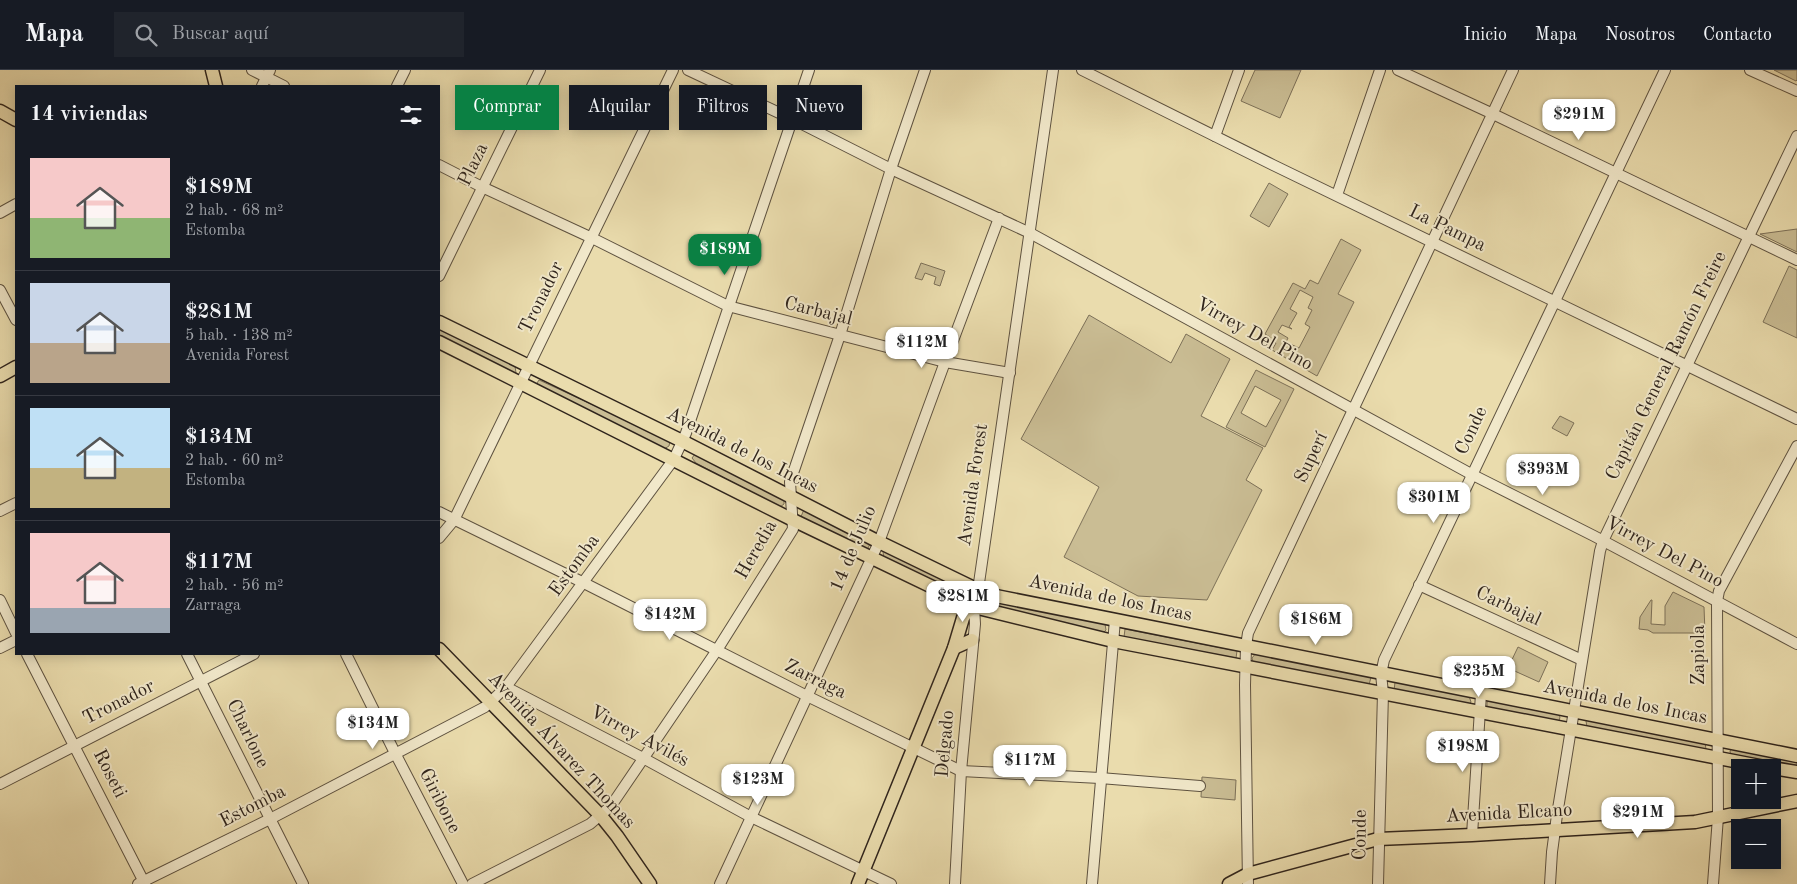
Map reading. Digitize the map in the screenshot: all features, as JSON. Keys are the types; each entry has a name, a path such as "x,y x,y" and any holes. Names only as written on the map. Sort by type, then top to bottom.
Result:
{"main road":[{"path":"212,70 216,85"},
{"path":"0,111 15,119"},
{"name":"Avenida de los Incas","path":"440,322 682,441 879,542 991,595 1797,756"},
{"name":"Avenida de los Incas","path":"440,343 519,384 674,459 793,520 974,607 1113,641 1246,665 1731,760"},
{"path":"0,376 15,368"},
{"name":"Avenida Forest","path":"858,884 954,648 963,618 974,607 978,590"},
{"path":"954,648 972,640"},
{"name":"Avenida Álvarez Thomas","path":"440,650 601,816 650,884"},
{"name":"Avenida de los Incas","path":"1781,771 1795,775"},
{"name":"Avenida Elcano","path":"1228,884 1344,847 1378,839 1695,822 1795,799"}],"street":[{"path":"252,70 282,85"},
{"path":"398,85 405,70"},
{"name":"Plaza","path":"440,274 540,70"},
{"name":"Tronador","path":"440,537 454,520 673,70"},
{"name":"Virrey Del Pino","path":"688,70 777,112"},
{"name":"Estomba","path":"803,85 808,70"},
{"name":"Heredia","path":"472,884 590,824 611,806 717,650 793,529 790,482 840,335 891,169 925,70"},
{"name":"Avenida Forest","path":"978,590 1053,70"},
{"name":"La Pampa","path":"1083,70 1797,419"},
{"path":"1215,136 1239,70"},
{"path":"1337,195 1380,70"},
{"path":"1398,70 1797,260"},
{"name":"Superí","path":"1248,879 1246,646 1248,633 1355,410 1513,70"},
{"name":"Conde","path":"1378,884 1381,674 1384,660 1665,70"},
{"path":"1750,70 1797,91"},
{"name":"Estomba","path":"143,883 270,819 491,703 506,688 674,459 682,441 788,130"},
{"name":"Virrey Del Pino","path":"814,130 891,169 1030,233 1471,474 1603,541 1797,644"},
{"name":"Capitán General Ramón Freire","path":"1550,884 1555,830 1603,541 1797,136"},
{"name":"Carbajal","path":"440,166 728,306 944,362 1010,373"},
{"path":"0,212 15,204"},
{"name":"14 de Julio","path":"720,884 879,542 944,362 999,218"},
{"path":"0,290 15,318"},
{"name":"Zapiola","path":"1714,884 1718,817 1717,601 1719,591 1797,446"},
{"path":"0,511 15,504"},
{"name":"Zarraga","path":"440,513 961,771 1100,778 1200,786"},
{"name":"Carbajal","path":"1419,585 1582,660"},
{"path":"0,600 15,630"},
{"name":"Delgado","path":"955,884 961,771 975,624 974,607"},
{"path":"1092,884 1115,620"},
{"path":"0,648 15,640"},
{"name":"Roseti","path":"28,655 143,883"},
{"name":"Charlone","path":"188,655 303,884"},
{"name":"Tronador","path":"0,784 252,655"},
{"name":"Giribone","path":"346,655 463,884"},
{"name":"Virrey Avilés","path":"506,688 643,758 751,817 891,884"},
{"path":"1472,835 1481,694"}],"shaded area":[{"path":"1255,70 1301,70 1280,118 1241,101"},
{"path":"1774,70 1797,70 1797,80 1796,81"},
{"path":"1269,183 1288,194 1269,227 1250,216"},
{"path":"1797,229 1797,252 1760,234"},
{"path":"1341,239 1361,250 1338,294 1354,302 1317,376 1272,350 1276,343 1265,334 1293,283 1305,289 1310,280 1318,284","holes":["1300,290 1313,297 1308,308 1312,310 1305,324 1310,327 1299,348 1286,342 1288,338 1278,332 1282,325 1292,329 1289,327 1297,313 1290,309"]},
{"path":"921,263 945,271 940,286 934,284 936,277 925,273 922,280 915,278"},
{"path":"1789,266 1797,270 1797,338 1763,322"},
{"path":"1089,315 1171,363 1186,334 1230,359 1201,416 1263,448 1246,480 1262,490 1207,600 1138,596 1064,557 1099,487 1021,439"},
{"path":"440,327 515,366 516,373 512,375 440,337"},
{"path":"1256,370 1294,389 1265,447 1226,427","holes":["1255,386 1281,400 1266,427 1241,413"]},
{"path":"539,380 667,439 670,441 669,446 664,449 540,387 537,383"},
{"path":"1560,416 1574,423 1567,436 1552,428"},
{"path":"695,454 784,498 784,504 780,507 696,463 692,458"},
{"path":"805,507 871,542 866,552 800,519"},
{"path":"886,549 965,590 965,592 961,596 884,558 883,552"},
{"path":"1673,592 1704,607 1705,633 1653,633 1648,630 1639,629 1640,617 1651,600 1651,624 1665,625 1665,606"},
{"path":"991,599 1105,624 1106,630 1102,634 990,605"},
{"path":"1125,629 1237,651 1236,658 1124,637"},
{"path":"1518,647 1548,662 1539,682 1508,668"},
{"path":"1256,653 1371,677 1369,685 1253,662 1252,658"},
{"path":"1395,682 1469,696 1471,702 1468,706 1394,691"},
{"path":"1487,702 1557,712 1560,717 1559,721 1493,710 1487,707"},
{"path":"1589,718 1705,741 1706,750 1587,727 1586,721"},
{"path":"1732,748 1797,761 1797,767 1781,764 1781,759 1749,759 1731,756 1730,751"},
{"path":"1202,777 1236,780 1235,800 1201,797"}]}
